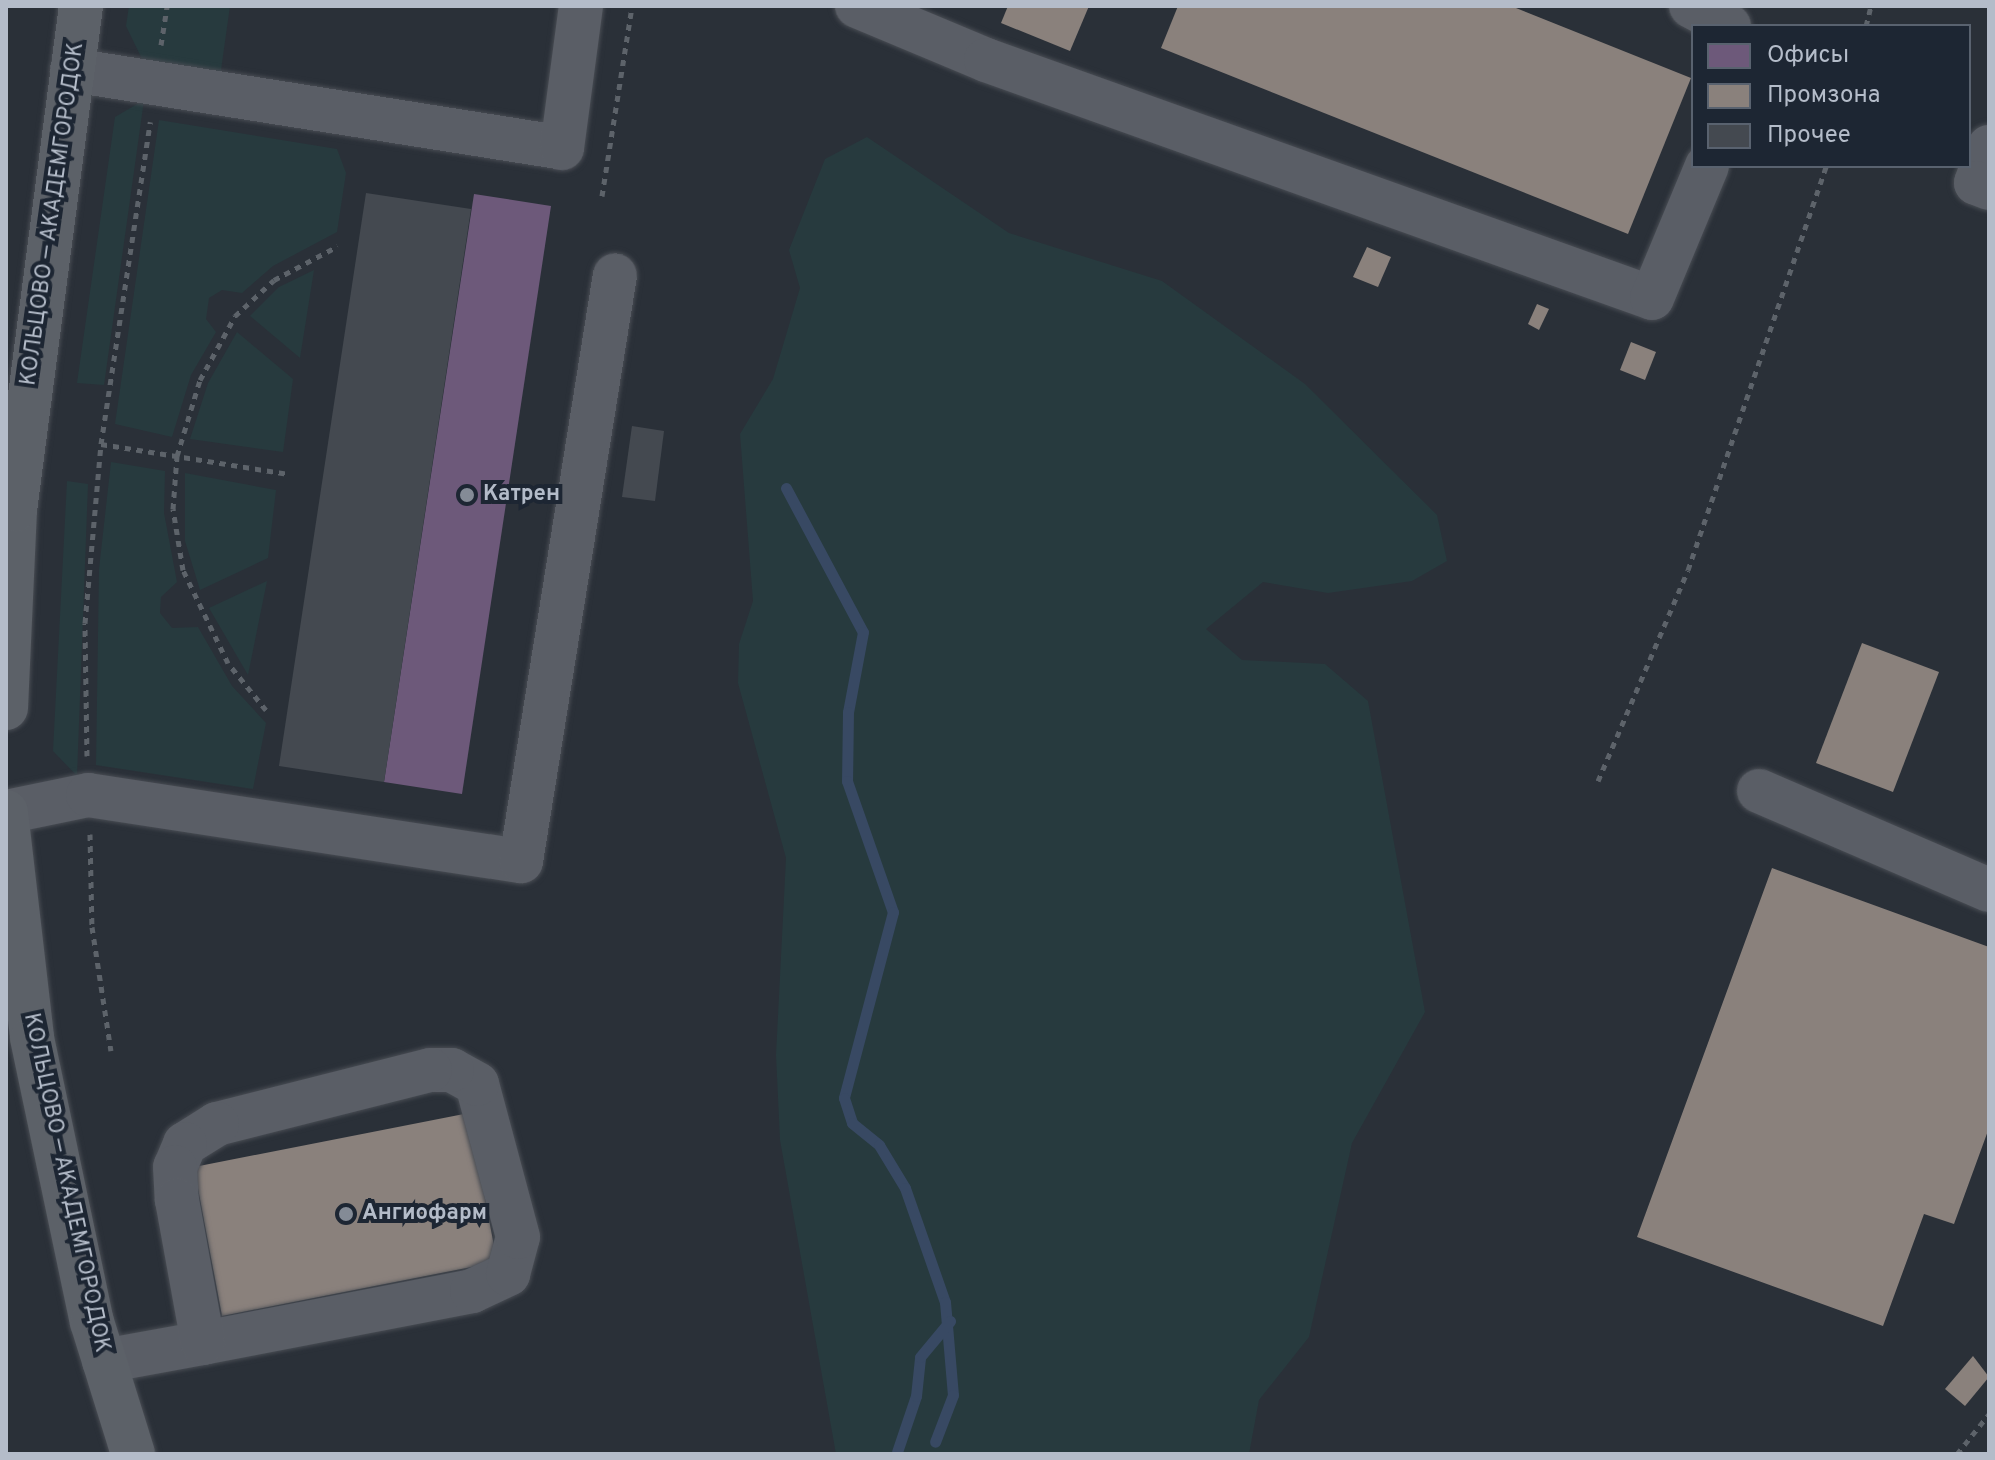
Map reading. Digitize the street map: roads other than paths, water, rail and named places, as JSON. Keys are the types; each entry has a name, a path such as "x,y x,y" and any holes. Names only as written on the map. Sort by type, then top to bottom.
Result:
{"main road":[{"name":"КОЛЬЦОВО — АКАДЕМГОРОДОК","path":"6,708 15,510 81,6"},
{"name":"КОЛЬЦОВО — АКАДЕМГОРОДОК","path":"6,812 32,1038 104,1361 133,1454"}],"lane":[{"path":"72,70 156,86 562,148 581,6"},
{"path":"857,6 910,16 1652,298 1706,168"},
{"path":"1691,6 1725,24"},
{"path":"1989,147 1976,183 1989,188"},
{"path":"6,812 88,795 521,861 615,275"},
{"path":"1759,791 1989,890"},
{"path":"104,1361 203,1343 472,1291 508,1274 518,1237 477,1084 452,1070 430,1070 217,1124 185,1144 175,1167 177,1200 203,1343"}],"waterway":[{"path":"786,488 863,632 848,712 847,781 893,912 844,1098 852,1123 879,1145 905,1188 945,1302 953,1395 935,1442"},
{"path":"897,1452 916,1396 920,1357 950,1321"}],"place":[{"name":"Катрен","path":"467,495"},
{"name":"Ангиофарм","path":"346,1214"}]}
